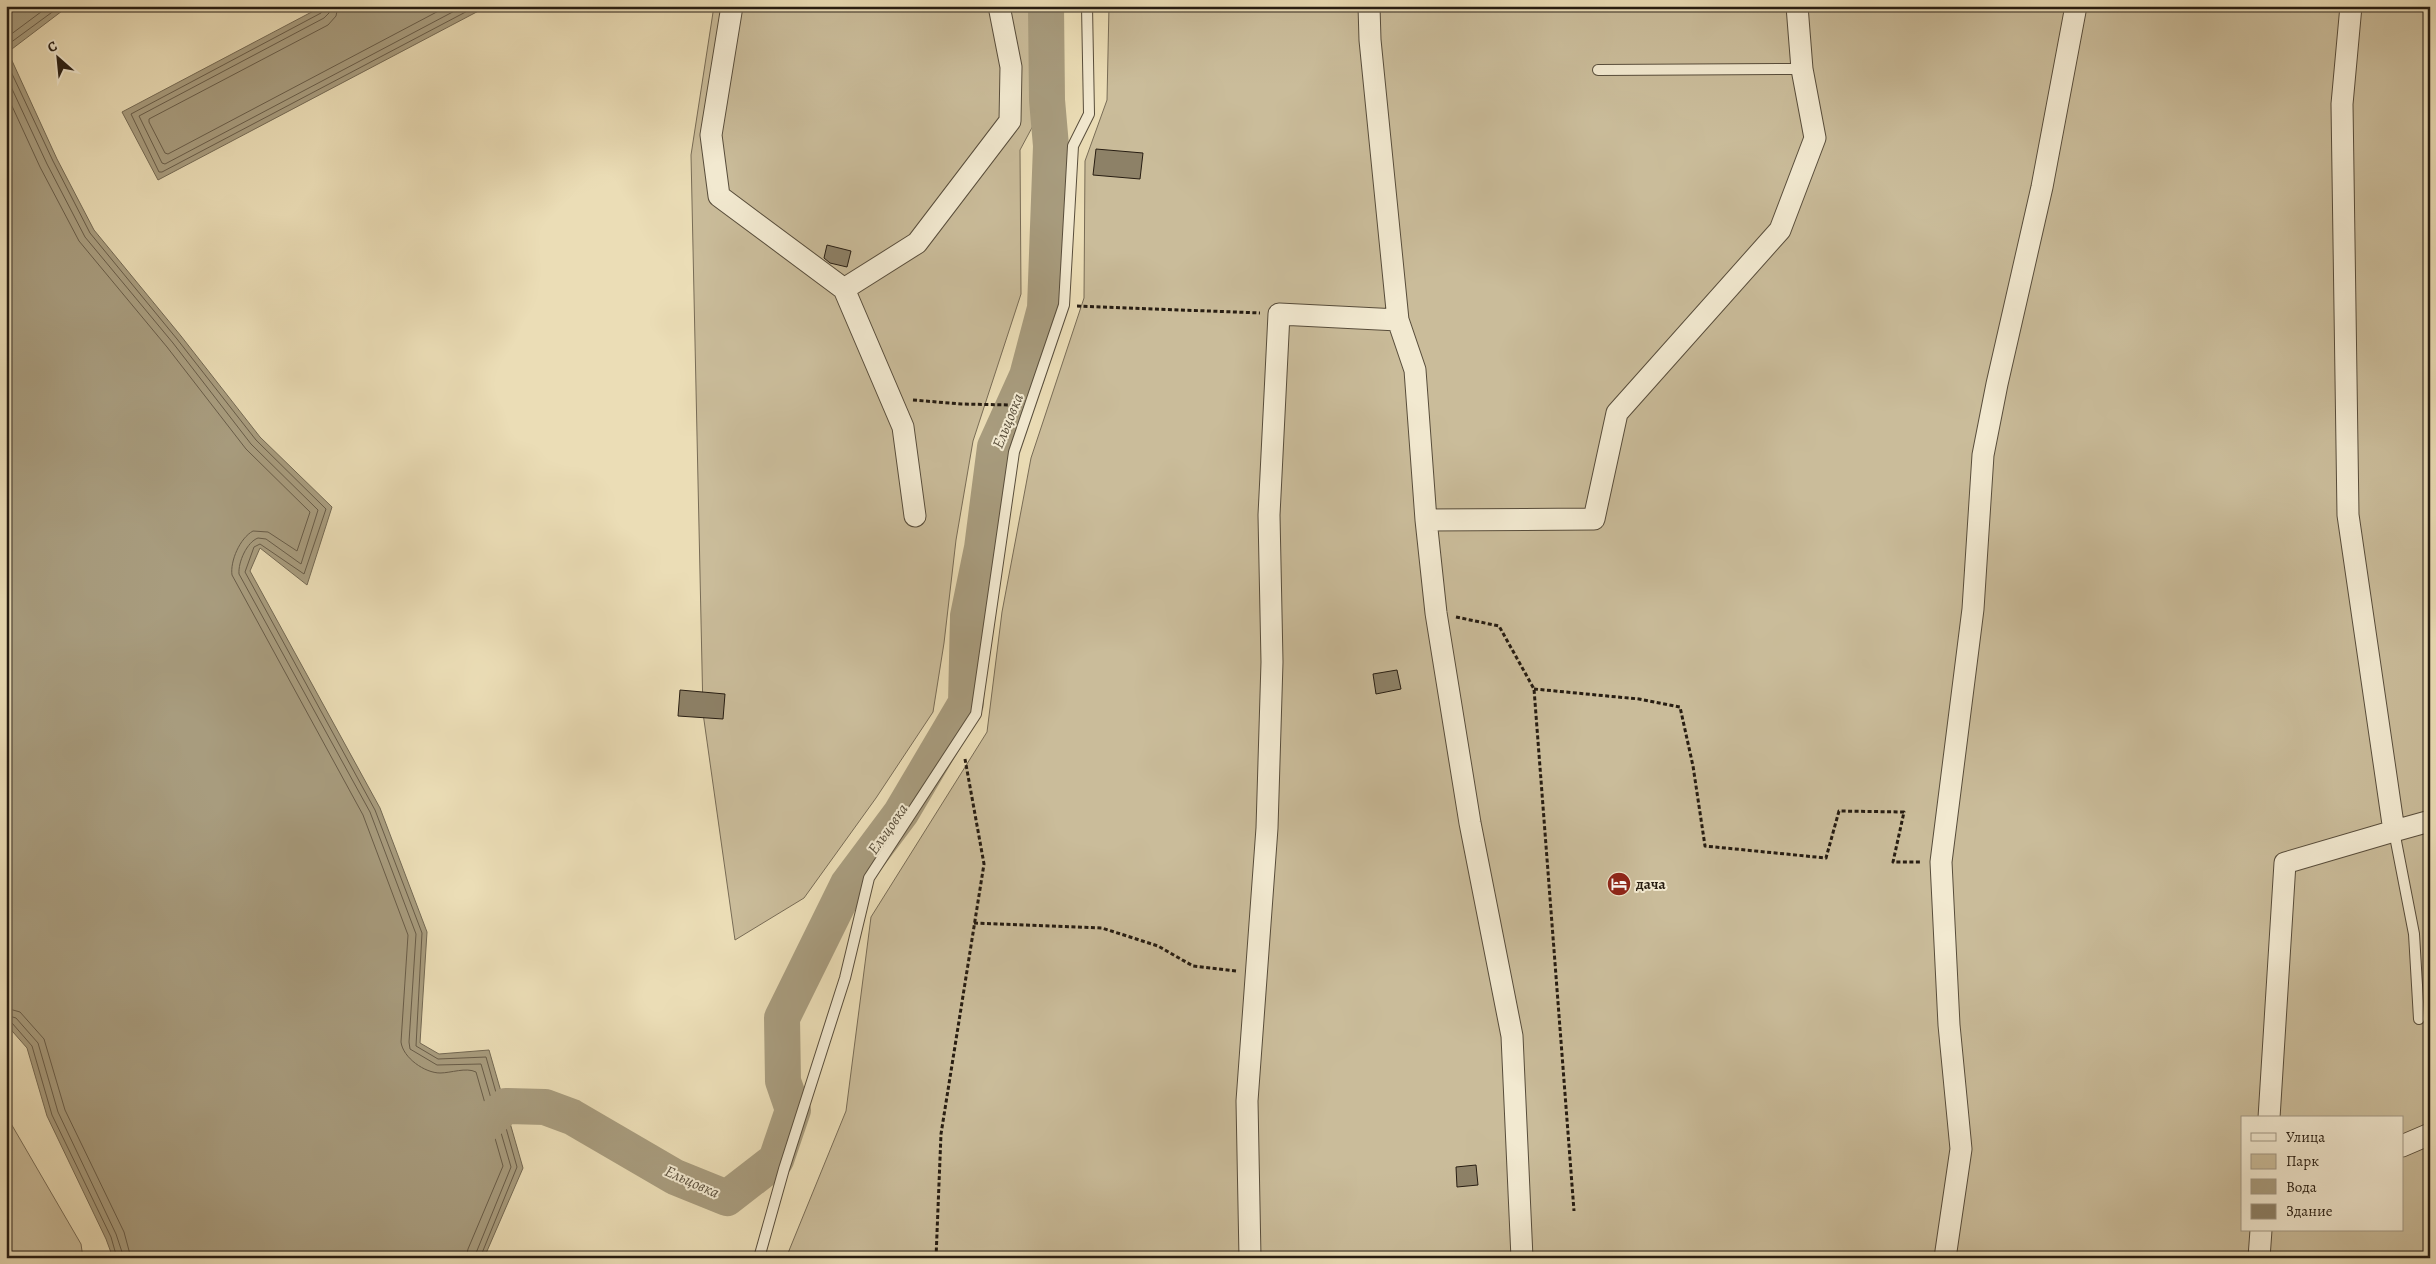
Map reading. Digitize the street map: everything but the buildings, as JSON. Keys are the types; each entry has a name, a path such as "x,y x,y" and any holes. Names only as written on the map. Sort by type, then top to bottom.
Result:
{"street":[{"path":"732,6 711,135 719,196 844,289 903,427 915,516"},
{"path":"844,289 917,243 1010,121 1011,67 999,6"},
{"path":"1369,6 1370,40 1398,320 1415,370 1426,520 1436,613 1470,823 1512,1036 1522,1258"},
{"path":"1426,520 1594,519 1617,413 1780,230 1815,138 1802,69 1796,6"},
{"path":"1945,1258 1961,1149 1949,1025 1941,862 1973,609 1983,455 1997,384 2042,187 2076,6"},
{"path":"2351,6 2342,104 2348,515 2394,832"},
{"path":"1250,1258 1247,1100 1267,818 1272,662 1270,515 1279,314 1398,320"},
{"path":"2269,1116 2285,863 2430,821"},
{"path":"2404,1145 2430,1134"},
{"path":"2259,1258 2261,1232"}],"lane":[{"path":"759,1258 784,1169 845,978 869,878 976,714 1014,452 1064,305 1073,146 1088,114 1087,6"},
{"path":"1598,70 1802,69"},
{"path":"2394,832 2414,934 2419,1019"}],"path":[{"path":"1064,305 1279,314"},
{"path":"891,398 961,404 1030,405"},
{"path":"1436,613 1500,626 1534,689 1574,1211"},
{"path":"1534,689 1639,699 1680,707 1693,766 1705,846 1826,858 1839,811 1904,812 1892,862 1941,862"},
{"path":"936,1258 941,1134 984,864 961,738"},
{"path":"974,924 1102,928 1158,946 1193,966 1256,974"}],"green space":[{"path":"714,6 1032,6 1032,34 1043,107 1020,150 1021,294 973,441 956,540 944,643 933,712 876,798 804,898 735,940 703,713 691,155"},
{"path":"1109,6 2430,6 2430,1258 786,1258 846,1111 871,917 987,732 1002,612 1031,458 1084,298 1085,161 1107,100"},
{"path":"6,1115 81,1244 83,1258 6,1258"}],"water":[{"path":"6,6 61,6 62,11 8,52 57,159 94,230 181,336 260,437 332,507 307,585 260,548 250,571 380,808 427,932 420,1043 439,1054 489,1050 523,1168 484,1258 113,1258 106,1239 47,1116 27,1048 6,1024"},
{"path":"323,6 488,6 158,180 122,112"}],"waterway":[{"name":"Ельцовка","path":"468,1139 506,1106 545,1107 572,1117 675,1177 727,1198 776,1160 793,1110 783,1081 782,1018 848,884 901,813 966,703 968,616 982,548 995,447 1027,376 1045,308 1051,146 1047,100 1046,6"}],"place":[{"name":"дача","path":"1619,884"}]}
